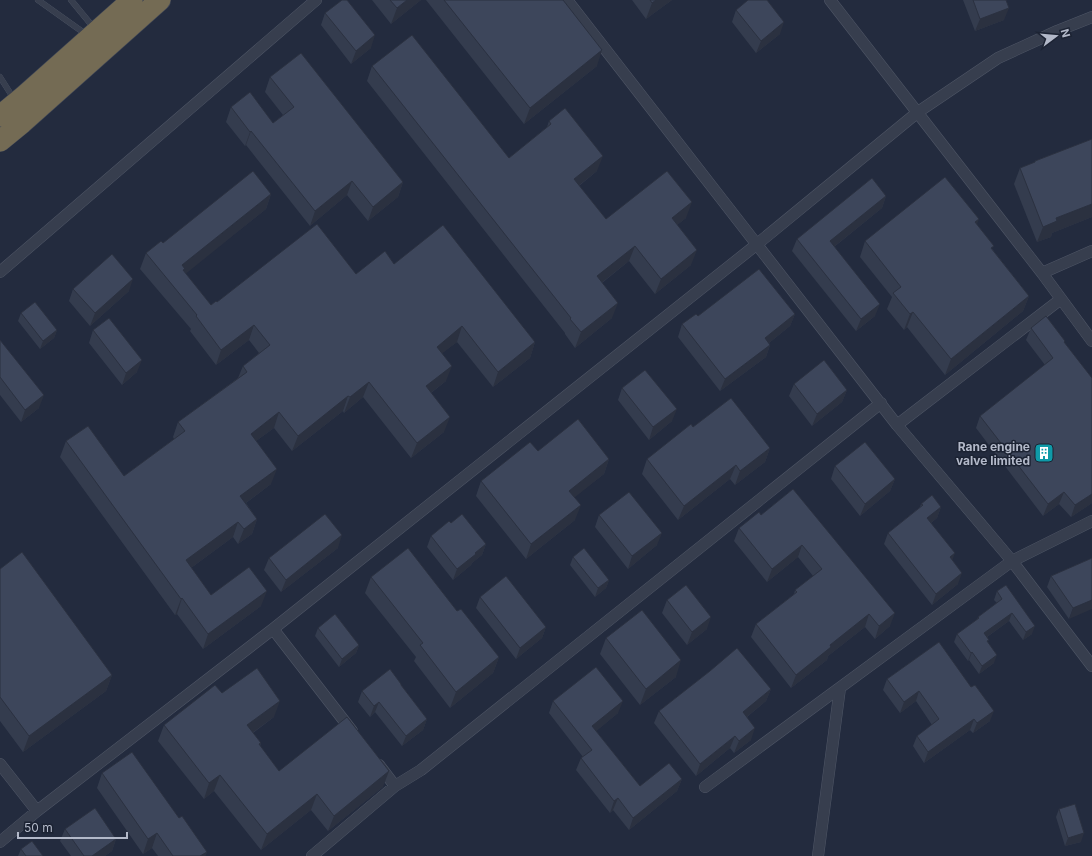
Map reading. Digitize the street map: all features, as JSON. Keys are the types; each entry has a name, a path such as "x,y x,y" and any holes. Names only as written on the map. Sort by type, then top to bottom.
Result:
{"highway":[{"path":"0,116 132,0"},
{"path":"0,141 160,0"}],"street":[{"path":"0,272 316,0"},
{"path":"567,0 897,425 1012,561 1092,666"},
{"path":"830,0 1042,273 1092,341"},
{"path":"0,842 37,811 274,629 756,244 918,112 998,58 1092,17"},
{"path":"1042,273 1092,251"},
{"path":"897,425 1061,299"},
{"path":"312,856 395,786 421,770 881,403"},
{"path":"705,786 1012,561 1092,521"},
{"path":"274,629 358,738"},
{"path":"818,856 840,688"},
{"path":"372,757 395,786"},
{"path":"0,764 37,811"}],"lane":[{"path":"38,0 93,34"},
{"path":"71,0 93,34"},
{"path":"0,77 16,103"}],"building":[{"path":"342,0 347,0 375,35 356,51 325,13"},
{"path":"390,0 407,0 397,8"},
{"path":"444,0 563,0 602,50 530,108"},
{"path":"748,0 767,0 784,22 761,41 736,10"},
{"path":"973,0 1006,0 1009,8 980,19"},
{"path":"412,35 509,158 551,124 549,121 565,108 603,156 574,179 606,219 667,171 692,202 672,218 697,250 661,279 635,246 597,276 618,303 581,332 372,66"},
{"path":"301,53 403,182 373,207 352,181 315,211 231,107 250,92 273,123 294,107 270,77"},
{"path":"1092,139 1092,204 1056,218 1057,221 1043,227 1020,168"},
{"path":"253,171 271,194 182,265 185,269 183,270 211,305 216,301 217,302 317,224 356,274 385,251 394,264 443,225 535,342 498,372 462,326 437,347 452,366 426,386 450,417 417,443 369,382 350,397 348,396 298,436 279,412 251,434 277,469 240,496 257,519 244,529 238,522 186,560 211,595 249,567 267,591 208,634 66,441 88,426 124,476 185,431 178,422 247,372 243,366 270,345 254,325 221,350 196,316 197,315 146,253 161,241 163,243"},
{"path":"945,177 979,219 975,222 994,246 991,248 1029,296 951,359 913,312 910,314 893,293 901,287 865,241"},
{"path":"872,178 886,196 830,241 880,304 861,319 797,239"},
{"path":"112,254 133,279 95,313 73,289"},
{"path":"759,269 795,314 765,338 770,345 725,379 682,324 696,314 698,316"},
{"path":"35,302 57,330 43,341 21,313"},
{"name":"Rane engine valve limited","path":"1046,316 1092,378 1092,494 1075,505 1064,492 1048,504 980,416 1053,358 1031,328"},
{"path":"109,318 142,360 126,373 93,330"},
{"path":"0,340 44,395 25,410 0,377"},
{"path":"824,360 847,390 817,414 794,384"},
{"path":"645,370 677,409 653,427 622,388"},
{"path":"731,398 770,448 740,471 736,465 684,506 647,459 691,424 693,427"},
{"path":"578,419 609,459 569,491 581,505 531,544 481,481 530,442 538,451"},
{"path":"865,442 895,479 865,504 835,466"},
{"path":"793,489 895,613 879,626 869,614 830,645 831,647 796,675 756,624 797,592 795,590 822,569 802,545 772,569 739,528 759,512 761,515"},
{"path":"629,492 662,533 632,556 599,515"},
{"path":"932,495 941,507 927,518 955,553 950,557 962,573 936,594 888,533 923,505 921,504"},
{"path":"325,514 342,535 286,580 269,558"},
{"path":"462,514 486,544 457,569 431,536 449,521 451,523"},
{"path":"408,548 457,611 461,609 499,657 456,692 420,645 423,643 371,577"},
{"path":"584,548 609,580 598,588 573,557"},
{"path":"22,552 112,675 29,736 0,697 0,569"},
{"path":"1092,558 1092,600 1073,608 1051,576"},
{"path":"506,576 546,627 520,648 480,597"},
{"path":"686,585 711,617 692,632 667,600"},
{"path":"1006,585 1035,626 1026,632 1012,613 984,633 989,640 987,641 997,655 982,666 957,634 1002,599 997,591"},
{"path":"642,610 681,660 646,689 606,638"},
{"path":"335,614 359,645 342,659 318,628"},
{"path":"939,642 971,687 975,685 994,711 977,723 974,719 928,752 917,736 939,719 919,691 904,702 887,679"},
{"path":"737,648 771,689 743,712 755,728 739,741 735,736 700,764 659,711"},
{"path":"596,667 623,701 592,726 640,786 669,763 682,779 633,818 618,798 614,801 581,758 592,750 553,701"},
{"path":"257,668 280,701 247,725 261,743 259,744 279,771 347,717 389,771 334,816 317,794 267,834 220,775 209,783 164,725 215,685 222,693"},
{"path":"390,669 427,719 406,736 379,702 374,706 362,691"},
{"path":"132,752 179,818 182,816 207,852 200,856 173,856 157,833 148,839 102,773"},
{"path":"1075,804 1084,833 1068,838 1059,809"},
{"path":"95,808 116,839 92,856 84,856 65,829"},
{"path":"32,841 43,856 26,856 21,849"}],"place":[{"name":"Rane engine valve limited","path":"1044,453"}]}
